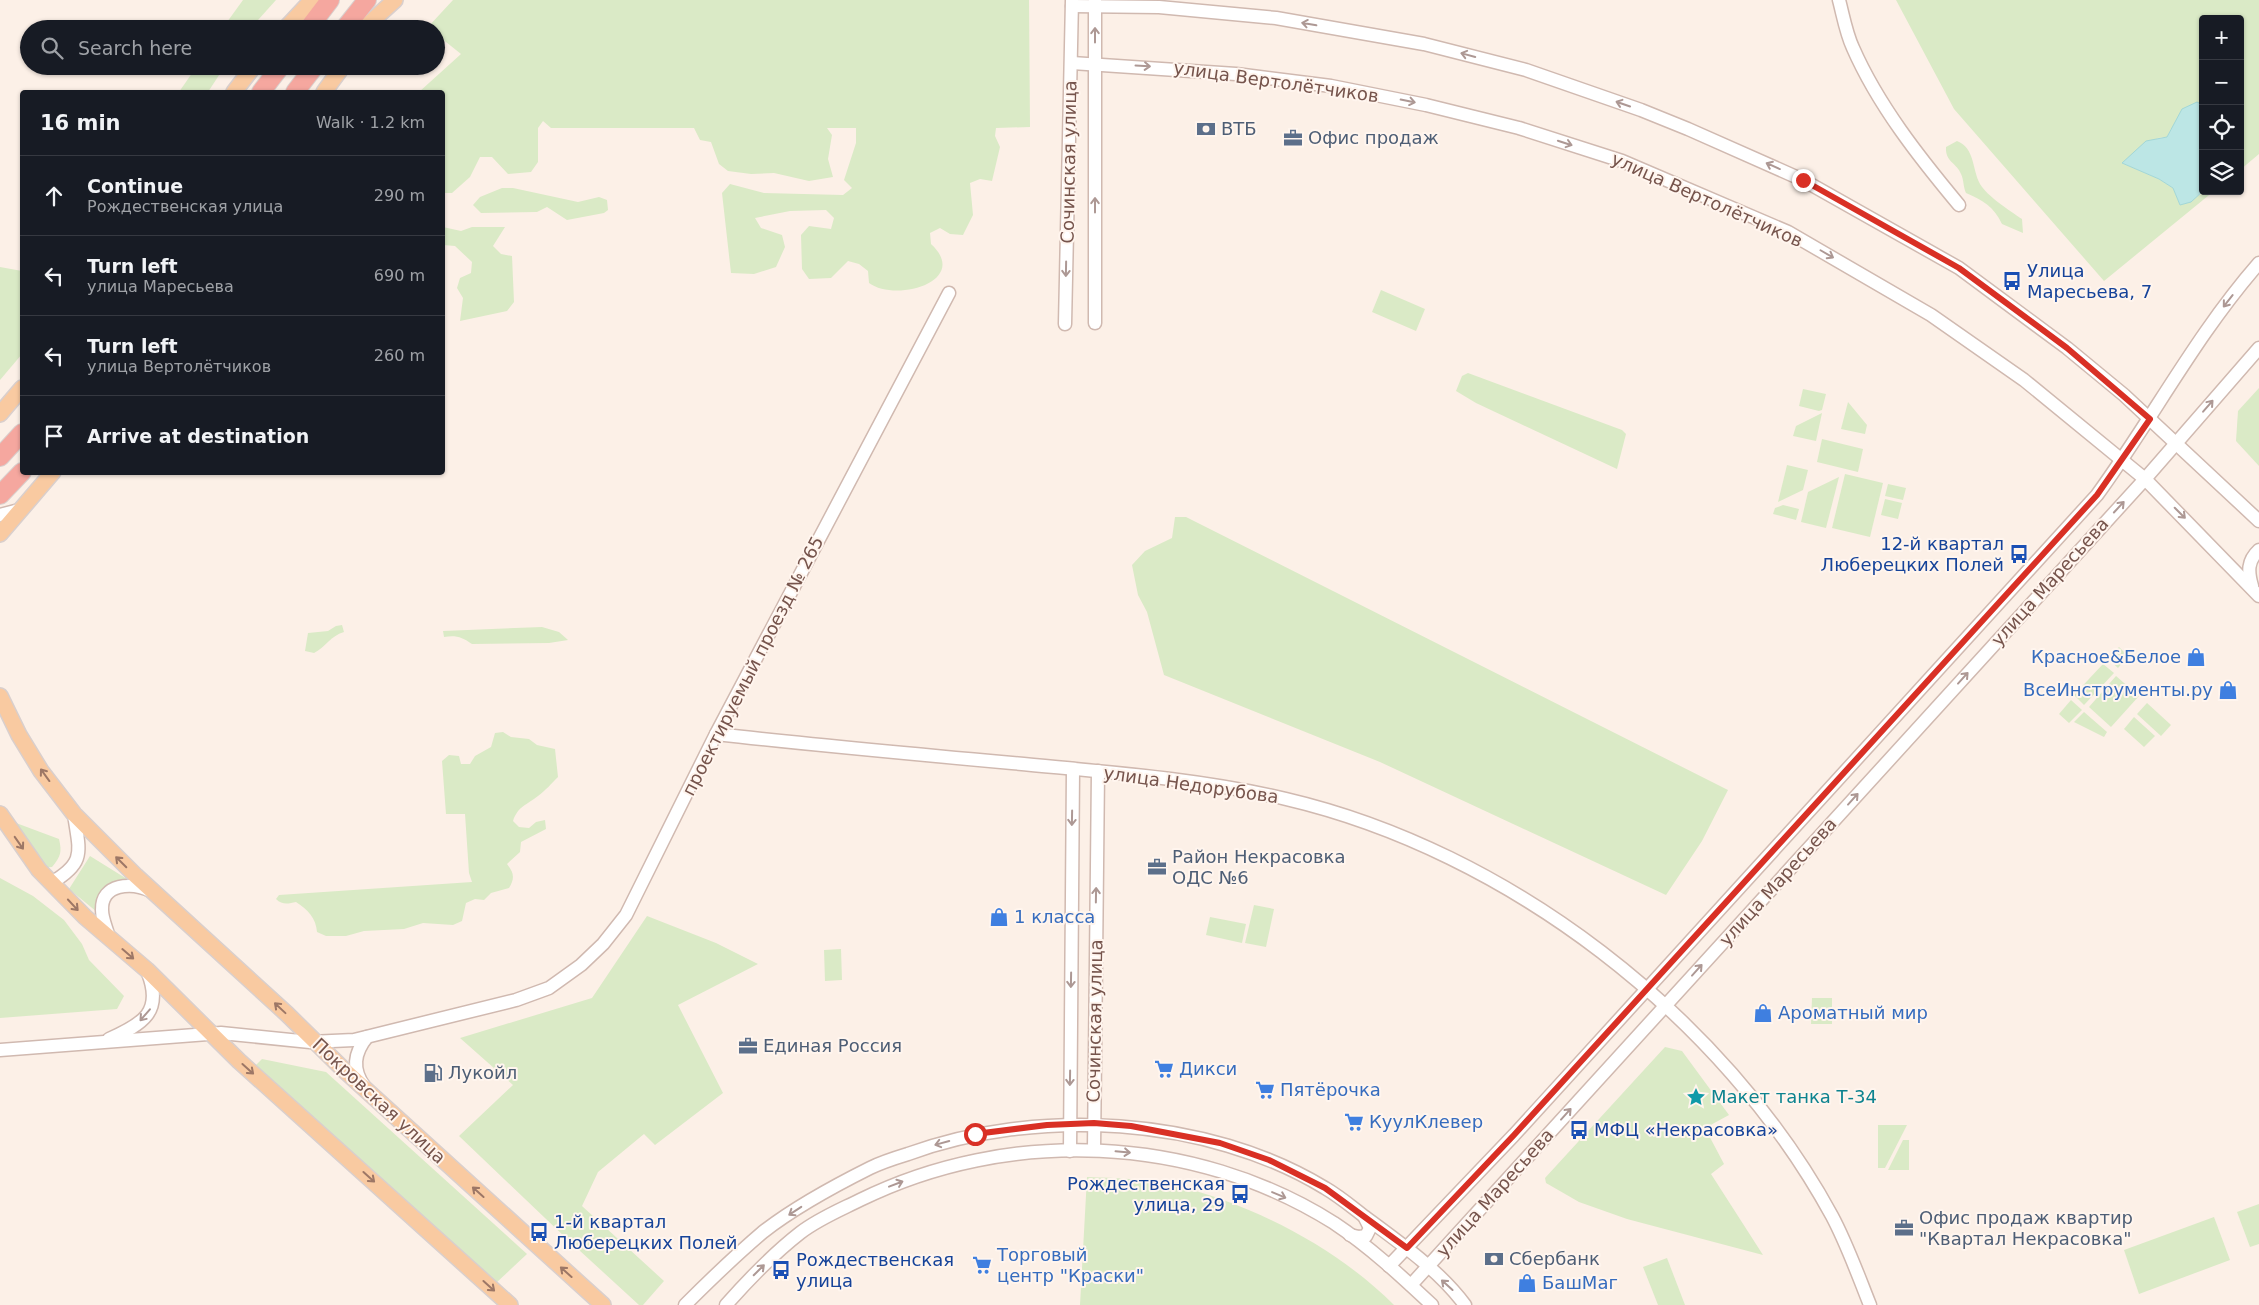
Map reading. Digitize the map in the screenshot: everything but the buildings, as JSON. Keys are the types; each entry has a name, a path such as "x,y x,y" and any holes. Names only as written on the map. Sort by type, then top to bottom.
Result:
{"highway":[{"path":"315,20 330,0"},
{"path":"351,20 367,0"},
{"path":"263,90 274,75"},
{"path":"297,90 308,75"},
{"path":"0,458 20,435"},
{"path":"0,495 20,474"}],"main road":[{"path":"293,20 312,0"},
{"path":"373,20 393,2"},
{"path":"378,20 393,2"},
{"path":"236,90 247,75"},
{"path":"297,90 313,75"},
{"path":"325,90 336,75"},
{"path":"0,414 20,390"},
{"path":"0,534 51,475"},
{"path":"0,696 19,735 41,770 74,814"},
{"path":"0,814 39,870 84,917 147,970 243,1064 510,1305"},
{"name":"Покровская улица","path":"74,814 136,876 158,894 367,1091 603,1305"}],"street":[{"path":"1839,0 1852,46 1869,80 1923,161 1959,205"},
{"path":"1072,3 1159,7 1276,18 1424,44 1526,70 1641,110 1803,180 1959,268 2067,348 2176,442 2259,521"},
{"name":"Сочинская улица","path":"1065,324 1072,3"},
{"name":"Сочинская улица","path":"1095,3 1095,323"},
{"name":"улица Вертолётчиков","path":"1072,63 1236,74 1331,86 1426,105 1519,128 1622,161 1788,232 1931,315 2024,380 2123,459 2145,479 2256,592"},
{"name":"улица Маресьева","path":"1390,1266 1514,1135 2097,495 2150,419 2171,381 2211,322 2259,263"},
{"name":"проектируемый проезд № 265","path":"0,1050 214,1034 241,1034 316,1042 367,1037 516,1000 550,988 581,965 603,944 626,915 716,734 949,293"},
{"path":"2176,442 2259,348"},
{"name":"улица Маресьева","path":"1411,1286 2145,479 2176,442"},
{"path":"0,515 19,510 38,491"},
{"path":"2256,592 2249,566 2252,557 2259,550"},
{"name":"улица Недорубова","path":"716,734 1098,771 1211,785 1287,799 1376,826 1462,864 1511,890 1599,948 1686,1026 1744,1088 1788,1146 1832,1217 1870,1305"},
{"name":"Сочинская улица","path":"1070,1151 1073,769"},
{"name":"Сочинская улица","path":"1094,1150 1098,771"},
{"path":"51,883 71,871 77,860 74,814"},
{"path":"109,938 102,911 104,899 111,890 130,885 158,894"},
{"path":"99,1043 135,1026 150,1011 154,990 147,970"},
{"path":"367,1037 360,1046 355,1058 357,1074 367,1091"},
{"path":"685,1305 765,1231 817,1197 872,1167 925,1148 975,1134 1094,1123 1131,1126 1220,1143 1269,1160 1325,1188 1407,1248 1455,1292 1465,1305"},
{"path":"726,1305 762,1266 802,1232 878,1191 941,1167 998,1155 1094,1150 1170,1158 1234,1175 1292,1200 1350,1235 1390,1266 1432,1305"},
{"path":"1350,1235 1359,1238 1366,1236 1370,1228 1366,1218"}],"green space":[{"path":"243,0 276,0 258,20 229,20"},
{"path":"453,0 1029,0 1030,127 996,128 995,136 1000,147 992,181 980,179 970,183 973,215 963,235 950,234 940,228 930,233 931,244 941,257 942,269 936,278 925,285 896,291 881,289 869,283 868,271 859,264 848,261 831,278 809,279 802,269 801,235 809,226 831,229 834,218 826,210 790,211 755,218 761,228 782,235 785,247 776,267 754,274 731,273 722,193 730,184 764,193 843,195 852,188 844,180 856,143 856,128 827,128 832,135 828,159 833,177 809,181 774,173 751,174 728,171 719,164 711,142 700,140 694,128 551,128 543,121 538,128 538,162 531,172 508,174 492,157 480,157 470,177 452,193 445,193 445,90 421,90 438,75 445,75 445,68 461,54 445,41 445,20 434,20"},
{"path":"1896,0 2259,0 2259,154 2244,167 2244,15 2199,15 2199,104 2197,103 2171,129 2167,137 2158,138 2122,163 2159,179 2173,188 2180,205 2199,195 2209,195 2104,281 1954,109"},
{"path":"191,75 219,75 209,90 180,90"},
{"path":"1957,141 1963,144 1970,154 1977,178 1983,189 2022,219 2023,233 2002,224 1987,205 1978,198 1966,193 1961,174 1946,152 1946,147"},
{"path":"502,188 513,188 578,202 599,197 607,200 608,210 604,213 567,220 547,207 537,212 481,213 473,205 480,197"},
{"path":"445,227 461,231 472,227 505,227 493,246 501,254 512,256 514,302 507,311 460,321 463,298 457,288 460,278 471,273 472,262 455,246 445,245"},
{"path":"0,267 20,271 20,356 0,380"},
{"path":"1381,290 1425,309 1416,331 1372,312"},
{"path":"1468,373 1622,430 1626,434 1617,469 1476,403 1456,391 1462,376"},
{"path":"2259,388 2259,466 2236,441 2238,411"},
{"path":"1803,389 1826,394 1822,410 1799,406"},
{"path":"1848,402 1867,425 1865,434 1841,429"},
{"path":"1822,413 1816,441 1793,436 1796,426"},
{"path":"1822,439 1863,449 1858,472 1817,462"},
{"path":"1787,465 1808,470 1803,490 1778,502"},
{"path":"1845,474 1883,483 1870,537 1832,528"},
{"path":"1839,477 1826,528 1801,522 1808,492"},
{"path":"1888,484 1906,488 1903,500 1885,496"},
{"path":"1885,499 1902,503 1898,519 1881,515"},
{"path":"1783,505 1799,509 1796,520 1773,514 1775,508"},
{"path":"1175,517 1186,517 1728,790 1702,841 1666,895 1380,762 1164,675 1147,612 1138,595 1132,565 1145,551 1172,538"},
{"path":"342,625 344,632 335,636 318,651 314,653 305,651 308,633 328,631"},
{"path":"542,627 559,632 568,640 549,643 472,644 459,637 444,637 443,631"},
{"path":"2119,647 2128,656 2118,668 2108,659"},
{"path":"2103,664 2114,673 2084,705 2074,695"},
{"path":"2116,676 2139,696 2111,727 2089,707"},
{"path":"2071,700 2082,710 2069,723 2059,714"},
{"path":"2147,703 2171,725 2161,736 2137,714"},
{"path":"2084,712 2107,732 2104,737 2074,722"},
{"path":"2134,717 2155,736 2144,747 2124,729"},
{"path":"503,732 511,737 529,739 537,745 555,749 558,777 541,794 520,809 515,816 513,821 519,827 529,828 536,822 545,820 546,829 521,842 520,852 507,864 513,876 509,888 491,893 484,900 475,899 466,903 462,921 453,925 423,923 404,929 364,931 346,936 326,936 317,932 313,918 304,908 296,902 285,904 276,899 279,895 472,882 469,873 465,814 446,814 442,761 449,755 459,756 461,764 470,764 475,756 491,747 495,733"},
{"path":"8,820 59,839 60,854 52,867 42,868"},
{"path":"90,856 127,879 104,888 97,912 69,889"},
{"path":"0,878 33,896 64,920 82,944 89,960 124,996 117,1009 0,1018"},
{"path":"1254,905 1274,909 1266,947 1245,943"},
{"path":"647,916 716,943 758,964 678,1005 723,1093 655,1145 644,1134 598,1172 582,1206 664,1281 643,1305 639,1305 459,1136 513,1085 460,1038 592,998"},
{"path":"1210,917 1246,924 1242,943 1206,935"},
{"path":"841,949 842,980 825,981 824,950"},
{"path":"1812,998 1832,998 1832,1024 1811,1024"},
{"path":"1665,1047 1682,1051 1729,1115 1705,1128 1724,1164 1711,1174 1763,1255 1627,1219 1579,1202 1546,1183 1545,1178"},
{"path":"262,1059 326,1072 527,1254 495,1284 256,1065"},
{"path":"1878,1125 1907,1125 1885,1168 1878,1168"},
{"path":"1903,1140 1909,1140 1909,1170 1888,1170"},
{"path":"1087,1177 1133,1179 1178,1186 1237,1205 1266,1217 1347,1265 1372,1284 1394,1305 1080,1305"},
{"path":"2259,1204 2259,1244 2250,1247 2237,1212"},
{"path":"2214,1217 2230,1260 2139,1294 2124,1250"},
{"path":"1667,1258 1685,1305 1658,1305 1643,1267"}],"water":[{"path":"2197,102 2199,103 2199,195 2191,202 2180,205 2173,188 2159,179 2122,163 2146,141 2167,137 2182,109"}],"place":[{"name":"ВТБ","path":"1206,129"},
{"name":"Офис продаж","path":"1293,138"},
{"name":"Улица Маресьева, 7","path":"2012,281"},
{"name":"12-й квартал Люберецких Полей","path":"2019,554"},
{"name":"Красное&Белое","path":"2196,657"},
{"name":"ВсеИнструменты.ру","path":"2228,690"},
{"name":"Район Некрасовка ОДС №6","path":"1157,867"},
{"name":"1 класса","path":"999,917"},
{"name":"Ароматный мир","path":"1763,1013"},
{"name":"Единая Россия","path":"748,1046"},
{"name":"Дикси","path":"1164,1069"},
{"name":"Лукойл","path":"433,1073"},
{"name":"Пятёрочка","path":"1265,1090"},
{"name":"Макет танка Т-34","path":"1696,1097"},
{"name":"КуулКлевер","path":"1354,1122"},
{"name":"МФЦ «Некрасовка»","path":"1579,1130"},
{"name":"Рождественская улица, 29","path":"1240,1194"},
{"name":"Офис продаж квартир \"Квартал Некрасовка\"","path":"1904,1228"},
{"name":"1-й квартал Люберецких Полей","path":"539,1232"},
{"name":"Сбербанк","path":"1494,1259"},
{"name":"Торговый центр \"Краски\"","path":"982,1265"},
{"name":"Рождественская улица","path":"781,1270"},
{"name":"БашМаг","path":"1527,1283"}],"route":[{"path":"975,1134 1047,1125 1094,1123 1131,1126 1220,1143 1269,1160 1325,1188 1407,1248 1514,1135 1634,1001 2097,495 2150,419 2067,348 1959,268 1803,180"}]}
